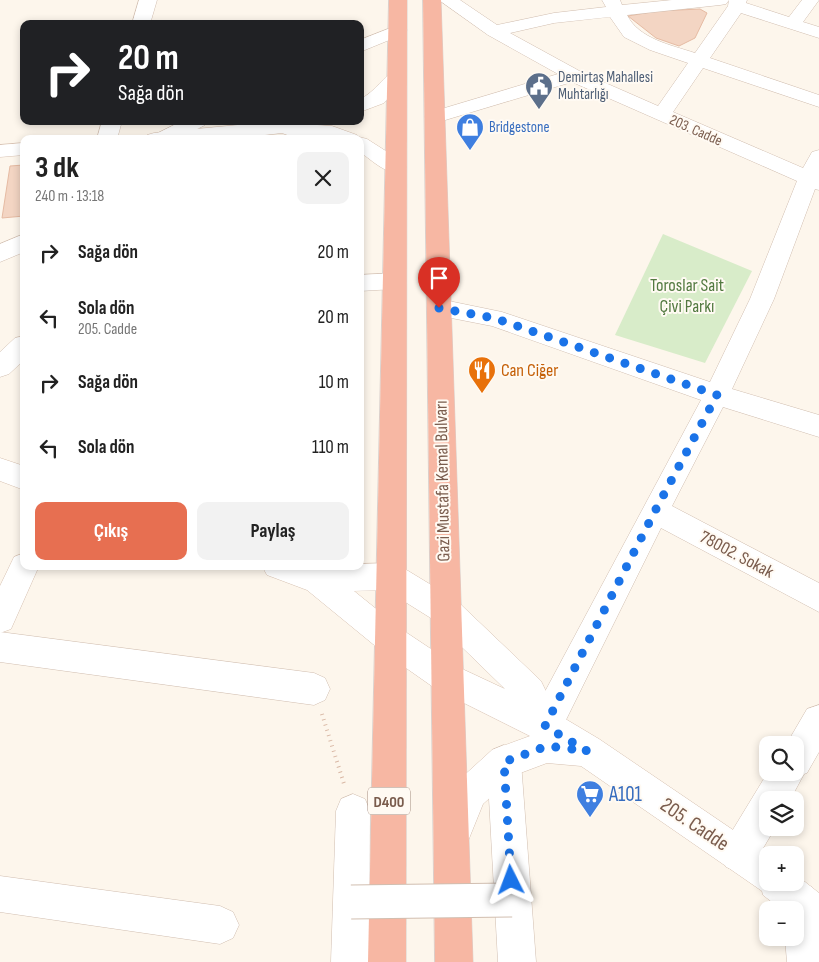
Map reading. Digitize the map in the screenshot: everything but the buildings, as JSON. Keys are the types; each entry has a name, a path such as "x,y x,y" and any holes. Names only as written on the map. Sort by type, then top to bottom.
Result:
{"highway":[{"name":"D400","path":"387,962 398,0"},
{"name":"Gazi Mustafa Kemal Bulvarı","path":"432,0 446,678 454,962"}],"street":[{"path":"142,20 148,0"},
{"name":"203. Cadde","path":"448,0 494,32 573,76 661,115 815,173"},
{"path":"545,0 554,18"},
{"path":"793,24 811,0"},
{"path":"494,32 613,6 731,2 819,33"},
{"path":"661,115 700,61 731,2"},
{"path":"613,6 630,33 656,46 819,101"},
{"path":"364,45 398,30"},
{"path":"435,117 573,76"},
{"path":"364,104 377,99 397,77"},
{"path":"168,135 190,125"},
{"path":"206,135 274,129 292,125"},
{"path":"274,129 332,132 340,135"},
{"path":"364,146 396,167"},
{"path":"0,151 20,149"},
{"path":"545,726 655,511 717,395 762,299 815,173"},
{"path":"0,254 20,244"},
{"path":"364,283 394,281"},
{"path":"439,308 494,318 717,395 819,426"},
{"path":"0,367 20,349"},
{"path":"0,469 20,476"},
{"name":"78002. Sokak","path":"655,511 819,598"},
{"path":"0,618 22,570"},
{"path":"288,570 317,580 390,576 445,610 530,692 545,726"},
{"name":"205. Cadde","path":"317,580 390,639 446,678 545,726 587,751 759,869"},
{"path":"0,647 314,689"},
{"path":"804,746 819,721"},
{"path":"450,845 471,792 504,762 547,746 587,751"},
{"path":"504,762 517,962"},
{"path":"350,962 353,811"},
{"path":"739,854 759,821"},
{"path":"0,894 220,925"},
{"path":"798,899 806,962"},
{"path":"351,902 512,900"}],"path":[{"path":"314,689 353,811"}],"green space":[{"name":"Toroslar Sait Çivi Parkı","path":"663,234 752,271 705,363 615,335"}],"place":[{"name":"Demirtaş Mahallesi Muhtarlığı","path":"539,110"},
{"name":"Bridgestone","path":"470,151"},
{"name":"Can Ciğer","path":"482,394"},
{"name":"A101","path":"590,818"}],"route":[{"path":"439,308 494,318 717,395 655,511 545,726 587,751 547,746 504,762 511,880"}]}
